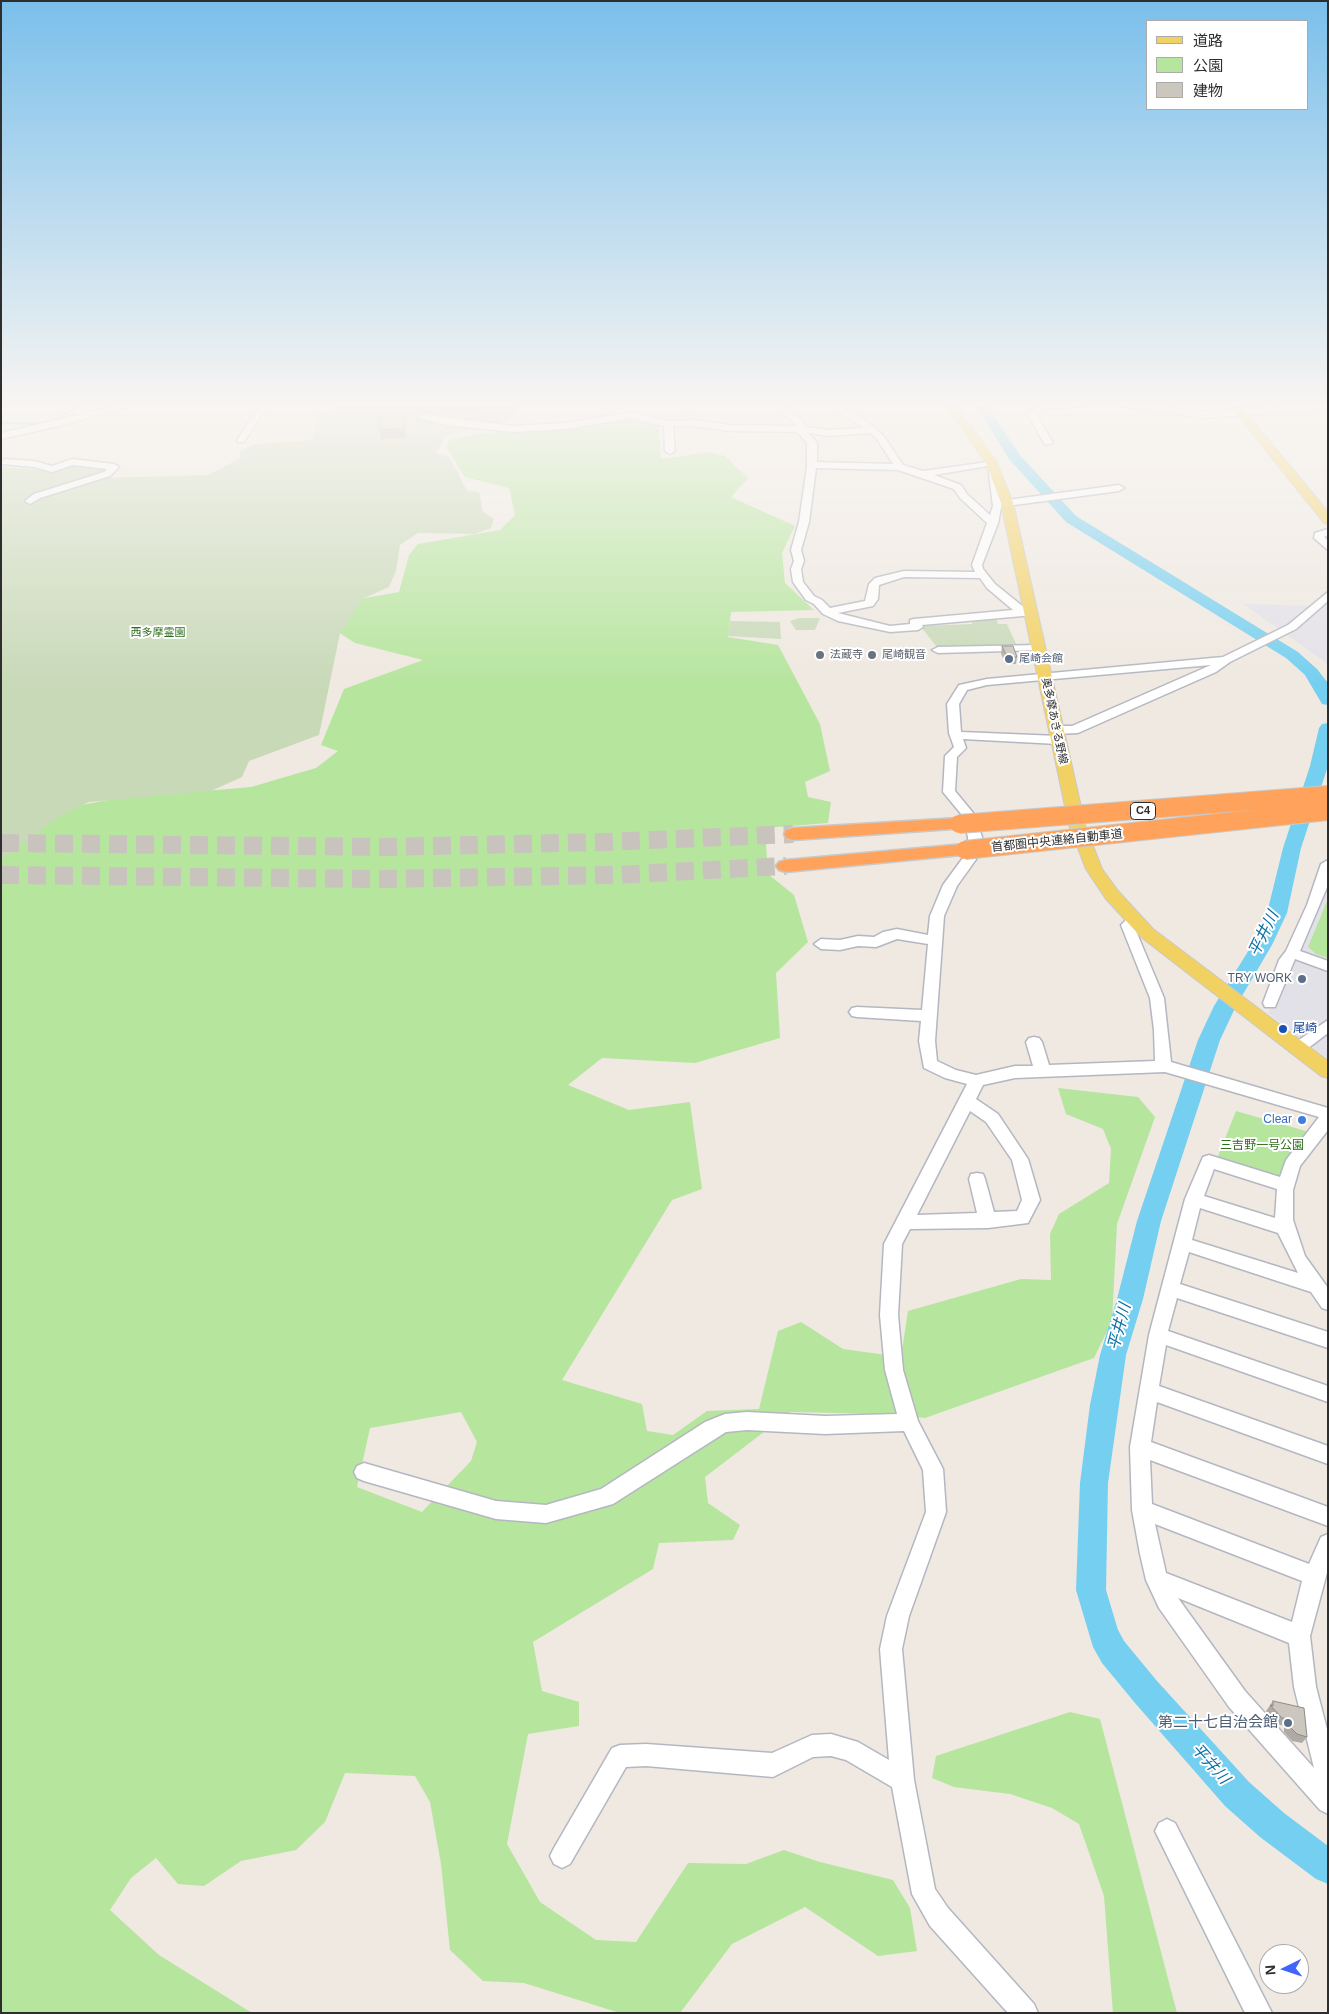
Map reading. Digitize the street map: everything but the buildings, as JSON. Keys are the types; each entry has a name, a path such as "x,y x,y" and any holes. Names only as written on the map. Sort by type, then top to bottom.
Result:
{"highway":[{"name":"首都圏中央連絡自動車道","path":"793,834 964,819 1328,795"},
{"name":"首都圏中央連絡自動車道","path":"786,866 965,850 1328,811"}],"main road":[{"name":"奥多摩あきる野線","path":"1005,497 1027,612 1045,677 1073,807 1082,843 1094,869 1112,895 1134,920 1204,978 1265,1011"},
{"path":"1315,497 1325,509 1328,520"},
{"path":"1265,1011 1298,1048 1328,1071"}],"street":[{"path":"30,501 36,497"},
{"path":"808,497 804,522 796,550 799,561 796,569 798,582 804,591 827,612 858,624 890,629 918,627 914,622 1027,612"},
{"path":"964,497 993,523"},
{"path":"980,575 978,565 998,506 997,497"},
{"path":"1007,503 1059,497"},
{"path":"1328,532 1319,535 1319,538 1328,547"},
{"path":"827,612 869,604 873,599 874,584 879,580 904,574 980,575 1027,612"},
{"path":"956,735 1057,735 1074,730 1212,670 1226,660 1280,634 1309,614 1328,595"},
{"path":"938,650 1038,648"},
{"path":"1226,660 987,682 963,687 953,704 956,735 960,748 951,756 949,792 975,837 976,851 950,885 940,907 935,941 927,1041 930,1064 951,1074 977,1081 1015,1072 1168,1067 1328,1115 1314,1138 1292,1164 1286,1184 1284,1228 1298,1259 1322,1287 1328,1303"},
{"path":"964,819 1073,807"},
{"path":"1265,1011 1286,960 1292,953 1314,905 1328,864"},
{"path":"1134,920 1128,925 1129,931 1157,998 1162,1030 1162,1058 1168,1067"},
{"path":"821,944 840,945 858,941 876,942 888,934 935,941"},
{"path":"1292,953 1328,966"},
{"path":"857,1012 929,1016"},
{"path":"1298,1048 1328,1025"},
{"path":"1034,1042 1043,1072"},
{"path":"977,1081 968,1102 893,1244 889,1314 894,1370 909,1422 933,1469 936,1512 898,1616 891,1649 902,1780 916,1864 924,1894 939,1917 1024,2013"},
{"path":"903,1222 988,1221 1022,1218 1032,1200 1020,1160 992,1118 968,1102"},
{"path":"1286,1184 1209,1161 1194,1199 1181,1243 1158,1335 1140,1447 1142,1510 1157,1580 1167,1601 1184,1628 1237,1699 1328,1802"},
{"path":"977,1179 988,1221"},
{"path":"1194,1199 1284,1228"},
{"path":"1181,1243 1322,1287"},
{"path":"1170,1288 1328,1340"},
{"path":"1158,1335 1328,1394"},
{"path":"1148,1390 1328,1455"},
{"path":"364,1472 496,1510 546,1514 606,1497 712,1428 725,1423 747,1421 825,1424 909,1422"},
{"path":"1140,1447 1328,1517"},
{"path":"1142,1510 1314,1576"},
{"path":"1328,1544 1314,1576 1299,1636 1305,1687 1328,1779"},
{"path":"1157,1580 1299,1636"},
{"path":"562,1856 620,1756 646,1755 773,1765 812,1746 831,1746 850,1750 902,1780"},
{"path":"1166,1831 1259,2013"}],"shaded area":[{"path":"1243,604 1328,606 1328,665 1321,659"},
{"path":"1328,864 1328,1059 1268,1013"}],"green space":[{"name":"西多摩霊園","path":"1,497 480,497 483,512 494,519 491,528 475,534 418,533 400,545 396,571 389,587 362,599 340,633 319,735 249,761 242,777 211,791 89,802 57,818 1,860"},
{"path":"511,497 731,497 795,526 782,553 785,583 814,610 731,612 728,637 778,645 820,724 830,771 805,782 808,797 831,802 828,823 765,828 768,874 794,895 808,942 776,973 780,1038 695,1063 602,1058 568,1085 629,1110 690,1102 702,1189 672,1200 562,1380 642,1404 647,1431 673,1435 707,1411 759,1409 778,1331 801,1322 843,1349 901,1357 908,1311 1021,1279 1051,1280 1050,1234 1059,1214 1109,1183 1111,1149 1103,1129 1066,1114 1058,1088 1138,1097 1155,1117 1117,1224 1112,1321 1094,1358 925,1418 885,1414 790,1412 705,1477 708,1503 740,1525 733,1540 659,1543 653,1569 533,1642 542,1691 579,1702 579,1726 528,1734 507,1844 540,1902 596,1940 636,1942 688,1863 746,1864 784,1850 820,1862 893,1880 910,1908 917,1951 878,1956 805,1907 732,1944 680,2013 620,2013 524,1983 483,1981 450,1950 441,1864 430,1802 415,1776 345,1773 325,1822 296,1850 241,1861 204,1886 178,1884 156,1858 131,1878 110,1910 159,1955 252,2013 1,2013 1,857 71,807 113,799 251,787 316,768 338,751 321,745 344,689 423,660 355,643 335,630 354,600 399,592 409,555 418,544 500,530 515,515","holes":["461,1412 477,1442 471,1461 422,1512 357,1487 370,1428"]},
{"path":"799,618 820,618 815,630 796,630 790,621"},
{"path":"996,618 998,624 1007,624 1017,646 937,647 920,626 972,624 972,622"},
{"path":"730,621 780,622 781,639 728,636"},
{"path":"1328,899 1328,958 1316,954 1308,947"},
{"name":"三吉野一号公園","path":"1236,1111 1309,1132 1281,1176 1276,1178 1221,1161 1218,1156"},
{"path":"1070,1712 1100,1719 1177,2013 1113,2013 1104,1896 1079,1824 1052,1808 1010,1794 954,1787 932,1778 936,1756"}],"waterway":[{"name":"平井川","path":"1051,497 1071,519 1292,655 1311,672 1323,688 1328,700"},
{"name":"平井川","path":"1328,728 1319,766 1292,848 1277,913 1262,945 1225,1006 1209,1040 1149,1221 1130,1299 1113,1355 1104,1405 1094,1483 1091,1590 1104,1636 1113,1652 1146,1692 1237,1794 1272,1825 1328,1867"}],"tunnel":[{"path":"1,843 385,847 605,842 793,834"},
{"path":"1,875 380,879 615,875 786,866"}],"place":[{"name":"法蔵寺","path":"820,655"},
{"name":"尾崎観音","path":"872,655"},
{"name":"尾崎会館","path":"1009,659"},
{"name":"TRY WORK","path":"1302,979"},
{"name":"尾崎","path":"1283,1029"},
{"name":"Clear","path":"1302,1120"},
{"name":"第二十七自治会館","path":"1288,1723"}]}
